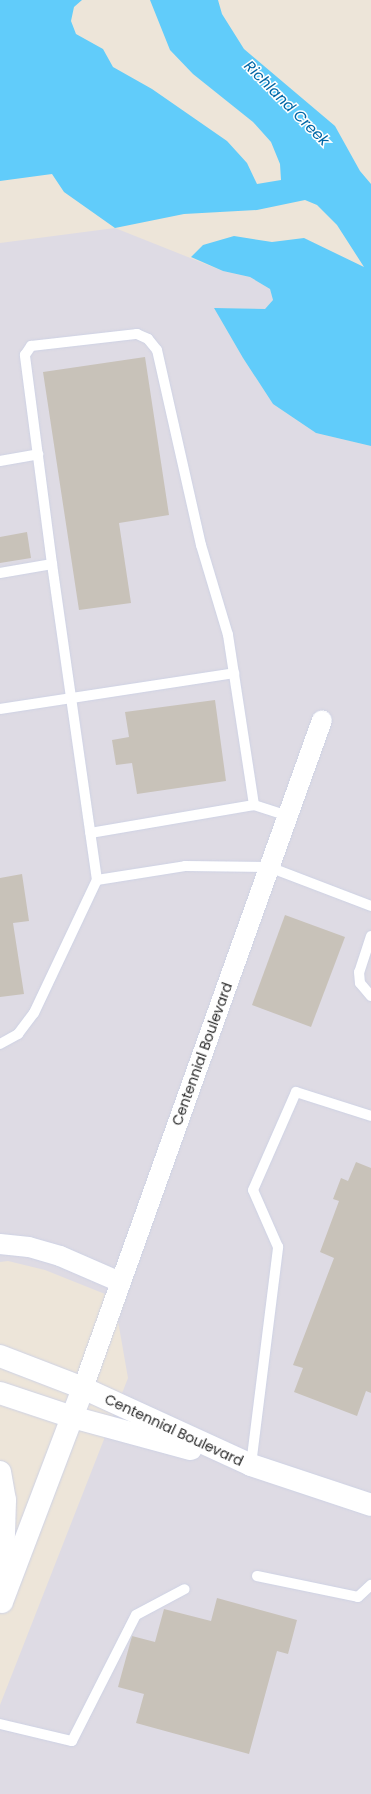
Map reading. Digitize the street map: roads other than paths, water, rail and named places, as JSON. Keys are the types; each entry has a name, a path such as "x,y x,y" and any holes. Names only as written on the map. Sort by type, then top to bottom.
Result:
{"main road":[{"name":"Centennial Boulevard","path":"0,1356 83,1388 251,1465"},
{"name":"Centennial Boulevard","path":"1,1605 83,1388"},
{"name":"Centennial Boulevard","path":"0,1392 72,1417 251,1465"},
{"path":"251,1465 371,1505"},
{"path":"0,1472 5,1500 1,1605"}],"street":[{"name":"Centennial Boulevard","path":"83,1388 322,720"},
{"path":"0,1244 29,1247 60,1256 120,1282"}],"lane":[{"path":"0,1044 18,1034 34,1013 97,880 73,697 52,564 25,355 31,346 137,334 148,339 157,350 201,545 228,635 254,806"},
{"path":"0,461 38,454"},
{"path":"0,573 52,564"},
{"path":"0,709 234,673"},
{"path":"90,833 254,806 287,816"},
{"path":"97,880 185,866 269,868 371,906"},
{"path":"371,936 359,972 360,983 371,996"},
{"path":"251,1465 278,1247 253,1190 296,1092 371,1116"},
{"path":"257,1576 358,1597 371,1585"},
{"path":"0,1724 72,1741 136,1615 185,1589"}],"water":[{"name":"Richland Creek","path":"0,0 82,0 74,7 71,21 76,34 103,49 113,67 152,89 227,141 247,163 257,184 281,180 280,164 271,142 253,122 193,74 170,50 150,0 218,0 222,14 244,49 335,126 360,171 371,184 371,446 316,433 273,404 243,358 214,308 265,309 273,300 270,289 250,277 223,271 191,257 203,245 234,236 272,242 304,238 364,267 337,225 317,205 305,200 257,210 184,214 115,228 64,192 52,174 0,181"}]}
